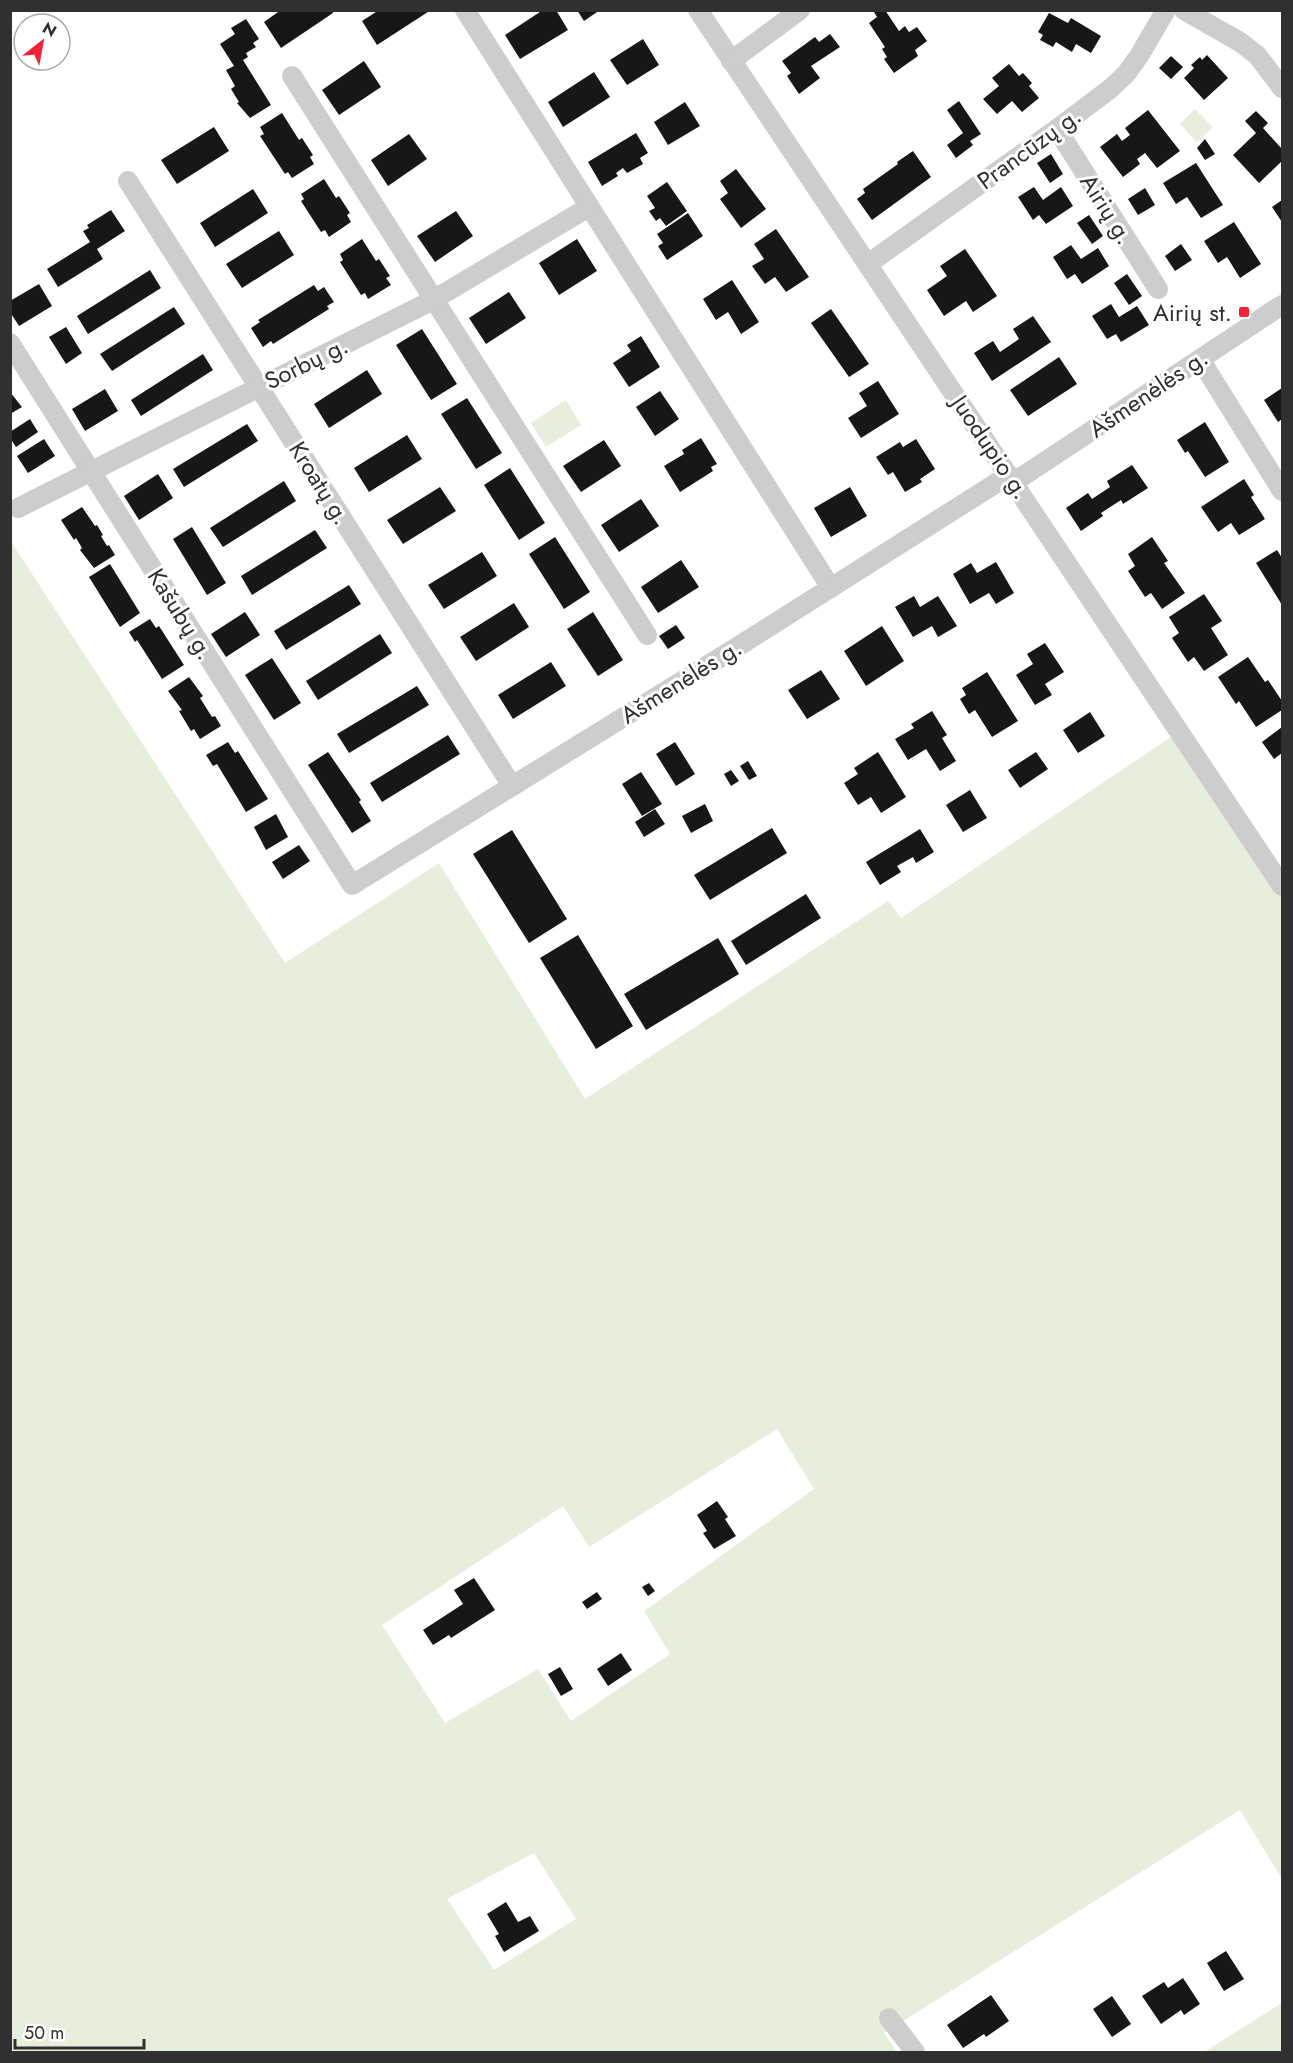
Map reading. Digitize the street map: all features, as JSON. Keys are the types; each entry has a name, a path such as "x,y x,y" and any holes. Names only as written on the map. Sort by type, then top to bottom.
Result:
{"street":[{"path":"465,10 831,588"},
{"name":"Juodupio g.","path":"698,10 1282,886"},
{"path":"731,61 800,10"},
{"name":"Prancūzų g.","path":"868,264 1110,89 1126,74 1139,56 1166,10"},
{"path":"1184,10 1257,54 1282,88"},
{"path":"292,76 647,635"},
{"name":"Airių g.","path":"1057,129 1158,289"},
{"name":"Kroatų g.","path":"128,181 512,786"},
{"name":"Sorbų g.","path":"18,508 433,300 589,207"},
{"name":"Ašmenėlės g.","path":"352,885 831,588 1012,479 1282,305"},
{"name":"Kašubų g.","path":"10,343 352,885"},
{"path":"1200,359 1282,491"},
{"path":"889,2018 915,2052"}],"green space":[{"path":"1195,109 1213,127 1197,142 1180,124"},
{"path":"566,400 581,425 546,447 531,423"},
{"path":"10,540 285,963 439,863 585,1099 888,901 901,918 1177,733 1282,892 1282,1879 1240,1810 884,2033 897,2052 11,2052","holes":["777,1429 814,1489 644,1611 670,1654 571,1721 538,1669 445,1723 382,1625 563,1506 589,1547","534,1853 576,1919 494,1970 447,1899"]},
{"path":"1282,2003 1282,2052 1204,2052"}],"building":[{"path":"281,10 332,10 333,13 281,48 264,22"},
{"path":"379,10 431,10 377,45 362,21"},
{"path":"543,10 556,10 568,30 520,59 505,35"},
{"path":"577,10 600,10 584,21"},
{"path":"885,10 899,31 905,26 909,32 917,27 927,41 915,50 918,56 894,73 884,59 887,57 882,49 885,47 869,23 877,17 874,12"},
{"path":"1049,13 1068,23 1071,18 1101,36 1091,53 1076,44 1072,52 1056,42 1053,47 1040,40 1043,35 1038,32"},
{"path":"246,19 259,39 253,43 256,47 246,53 248,57 243,60 271,105 250,118 237,103 239,102 231,89 235,86 226,70 234,66 220,44 235,34 231,28"},
{"path":"830,34 840,47 811,66 820,78 799,94 787,76 791,73 782,61 815,37 819,42"},
{"path":"643,39 659,65 627,85 610,60"},
{"path":"1207,55 1228,78 1204,100 1184,78 1194,68 1191,65 1200,57 1202,60"},
{"path":"1171,56 1183,67 1171,79 1159,68"},
{"path":"364,61 381,87 339,115 322,90"},
{"path":"1009,64 1019,76 1023,73 1032,83 1029,86 1039,98 1022,112 1012,101 997,114 983,99 999,86 992,78"},
{"path":"594,72 610,97 563,127 548,102"},
{"path":"959,101 981,134 970,141 973,145 956,158 947,145 963,133 947,110"},
{"path":"685,102 700,126 668,145 654,122"},
{"path":"1148,110 1180,151 1157,168 1145,153 1137,159 1140,164 1123,177 1100,147 1117,134 1122,141 1130,135 1125,128"},
{"path":"1256,111 1268,123 1263,128 1282,149 1282,161 1259,183 1233,155 1256,133 1245,121"},
{"path":"282,113 299,140 302,138 313,155 310,157 314,164 292,178 288,172 285,174 260,136 264,134 260,127"},
{"path":"214,127 229,151 177,184 161,160"},
{"path":"636,133 648,153 640,158 643,164 627,173 623,168 616,173 618,176 602,186 588,162"},
{"path":"409,134 427,159 388,186 371,160"},
{"path":"1205,139 1215,154 1205,160 1197,148"},
{"path":"913,151 931,177 872,220 857,199 865,193 863,189"},
{"path":"1051,154 1063,174 1050,183 1037,163"},
{"path":"1196,163 1223,205 1201,218 1187,197 1176,204 1163,183"},
{"path":"736,169 766,209 741,228 720,199 728,193 720,181"},
{"path":"324,179 336,198 339,196 350,213 347,215 351,222 329,237 325,230 321,232 301,201 304,199 301,194"},
{"path":"667,182 687,211 666,226 660,218 656,221 649,211 655,208 647,196"},
{"path":"1034,187 1043,200 1061,187 1073,206 1046,224 1039,215 1033,220 1018,197"},
{"path":"1145,188 1155,205 1138,215 1128,199"},
{"path":"253,189 268,213 215,247 200,223"},
{"path":"1282,200 1282,222 1272,207"},
{"path":"111,210 125,231 97,249 103,259 58,287 47,269 90,242 83,231 89,228 87,225"},
{"path":"456,211 473,236 435,262 417,236"},
{"path":"688,213 703,236 667,260 658,246 663,243 657,234"},
{"path":"1089,215 1103,236 1092,244 1077,223"},
{"path":"1234,222 1261,264 1240,278 1227,257 1218,263 1204,241"},
{"path":"776,229 809,277 786,292 775,277 765,284 752,266 764,259 754,244"},
{"path":"279,231 294,255 242,288 226,264"},
{"path":"362,239 376,261 379,259 390,276 386,278 391,285 368,299 365,293 361,295 340,262 343,260 340,254"},
{"path":"577,239 597,271 559,295 539,263"},
{"path":"1181,244 1192,260 1175,271 1165,256"},
{"path":"1071,245 1081,259 1098,248 1109,266 1082,284 1075,274 1067,279 1053,257"},
{"path":"965,249 997,296 973,312 966,301 944,316 927,290 947,276 940,266"},
{"path":"150,270 161,288 88,334 77,316"},
{"path":"1127,274 1142,296 1129,305 1114,283"},
{"path":"732,280 759,322 741,334 728,312 716,320 703,299"},
{"path":"39,284 52,306 19,326 10,312 10,301"},
{"path":"314,285 318,291 324,287 334,302 327,306 329,309 273,344 271,341 263,347 251,328 260,322 258,320"},
{"path":"509,292 526,318 486,344 469,318"},
{"path":"1111,304 1119,317 1137,306 1149,325 1121,342 1116,334 1107,339 1092,316"},
{"path":"174,307 185,324 112,371 100,354"},
{"path":"831,309 869,364 849,377 811,323"},
{"path":"1033,316 1051,342 992,381 974,353 993,341 1000,352 1019,339 1013,329"},
{"path":"66,327 82,353 66,364 49,337"},
{"path":"422,329 457,384 431,400 396,345"},
{"path":"641,336 660,367 629,387 613,363 631,351 627,345"},
{"path":"203,354 213,370 141,416 131,400"},
{"path":"1059,357 1077,384 1028,416 1010,390"},
{"path":"367,370 382,394 329,428 314,404"},
{"path":"878,381 899,414 861,438 848,418 867,406 859,393"},
{"path":"1282,388 1282,419 1278,422 1264,400"},
{"path":"105,389 118,411 85,431 72,409"},
{"path":"660,391 679,419 655,436 636,407"},
{"path":"10,392 22,407 10,414"},
{"path":"467,398 502,453 476,469 441,414"},
{"path":"30,419 38,432 16,447 10,438 10,432"},
{"path":"1205,422 1229,462 1205,477 1188,451 1185,453 1177,440"},
{"path":"247,424 258,441 184,487 173,469"},
{"path":"407,435 422,459 369,492 354,468"},
{"path":"701,438 717,464 711,467 713,471 680,492 664,466 684,454 682,450"},
{"path":"44,439 55,456 28,473 17,456"},
{"path":"916,439 935,469 920,479 922,482 905,492 893,472 888,475 876,457 900,442 903,447"},
{"path":"604,440 621,466 581,492 563,466"},
{"path":"1132,465 1148,488 1123,504 1121,500 1101,513 1103,516 1081,531 1066,508 1088,493 1092,499 1110,487 1107,481"},
{"path":"510,468 545,523 519,540 484,485"},
{"path":"158,474 173,498 139,520 124,496"},
{"path":"1244,479 1254,495 1251,497 1265,519 1239,535 1231,523 1218,532 1201,507"},
{"path":"284,481 296,501 223,547 210,528"},
{"path":"440,487 456,511 403,544 387,520"},
{"path":"850,487 867,516 831,537 814,508"},
{"path":"641,499 659,526 619,552 601,525"},
{"path":"82,507 95,526 97,525 107,546 109,545 115,555 94,568 80,550 82,548 76,538 74,540 61,520"},
{"path":"192,527 226,583 207,595 173,539"},
{"path":"315,530 327,548 252,595 241,576"},
{"path":"555,537 590,592 564,609 529,554"},
{"path":"1152,537 1168,561 1164,563 1185,593 1162,609 1151,593 1145,597 1128,571 1135,566 1128,554"},
{"path":"1277,550 1282,558 1282,605 1256,563"},
{"path":"482,552 497,576 444,609 428,585"},
{"path":"681,560 699,587 658,613 641,587"},
{"path":"996,562 1014,593 996,604 989,593 970,604 953,574 971,563 977,573"},
{"path":"110,564 140,613 120,627 89,577"},
{"path":"349,585 361,604 286,650 274,631"},
{"path":"1204,594 1222,621 1211,628 1228,655 1204,671 1194,657 1188,662 1172,638 1179,633 1169,617"},
{"path":"914,596 920,607 938,596 957,626 938,637 932,626 913,637 895,607"},
{"path":"514,603 529,627 476,661 460,637"},
{"path":"245,612 260,635 226,657 211,634"},
{"path":"593,612 623,660 598,676 567,629"},
{"path":"150,619 156,628 159,626 184,665 162,679 137,640 135,642 129,632"},
{"path":"676,625 685,638 668,649 659,636"},
{"path":"882,626 904,661 866,686 844,651"},
{"path":"380,634 392,653 318,700 306,681"},
{"path":"1045,643 1064,672 1045,684 1052,695 1035,705 1016,675 1033,664 1027,654"},
{"path":"1248,657 1265,682 1268,680 1282,701 1282,710 1256,727 1239,701 1236,704 1218,677"},
{"path":"272,658 301,703 274,720 245,675"},
{"path":"551,662 566,686 513,719 498,695"},
{"path":"821,670 840,699 807,719 788,690"},
{"path":"987,672 1018,721 992,737 975,710 969,714 960,699 966,695 962,688"},
{"path":"189,677 203,696 200,698 212,717 215,716 221,726 200,739 194,729 191,731 179,711 182,710 168,691"},
{"path":"417,686 429,705 349,753 337,734"},
{"path":"932,711 947,735 942,738 956,761 940,771 926,749 908,760 895,739 914,728 911,724"},
{"path":"1090,712 1105,736 1078,753 1063,730"},
{"path":"1282,727 1282,753 1274,759 1262,742"},
{"path":"448,735 460,754 382,802 370,783"},
{"path":"228,742 235,753 238,751 268,799 246,812 217,764 213,766 206,755"},
{"path":"675,742 695,774 676,786 656,754"},
{"path":"328,752 361,800 359,802 371,821 352,833 308,765"},
{"path":"878,752 906,797 881,813 871,797 858,805 844,783 858,774 854,768"},
{"path":"1036,752 1048,769 1020,788 1008,770"},
{"path":"748,761 757,776 749,780 740,766"},
{"path":"731,770 739,781 731,786 724,774"},
{"path":"641,772 662,804 642,816 622,784"},
{"path":"970,790 987,818 963,832 946,805"},
{"path":"705,804 713,821 691,833 682,816"},
{"path":"655,809 665,824 644,837 635,822"},
{"path":"276,814 288,837 266,850 254,827"},
{"path":"772,828 787,853 710,900 694,875"},
{"path":"920,829 934,852 916,863 913,857 897,866 901,872 880,885 866,862"},
{"path":"512,830 567,919 529,943 473,854"},
{"path":"299,845 310,861 283,879 272,862"},
{"path":"806,894 821,918 746,965 731,941"},
{"path":"578,935 633,1026 596,1049 540,958"},
{"path":"718,938 739,974 646,1030 624,994"},
{"path":"717,1501 728,1517 725,1519 736,1536 714,1549 703,1533 707,1531 697,1515"},
{"path":"474,1578 495,1610 451,1638 449,1635 433,1645 423,1630 463,1604 454,1590"},
{"path":"649,1583 655,1591 648,1596 642,1587"},
{"path":"597,1592 602,1599 587,1609 582,1602"},
{"path":"621,1653 632,1670 608,1686 597,1669"},
{"path":"560,1667 573,1689 561,1696 548,1674"},
{"path":"506,1902 518,1922 530,1916 539,1931 504,1952 495,1936 499,1934 487,1914"},
{"path":"1226,1951 1244,1979 1224,1991 1207,1963"},
{"path":"1183,1978 1200,2004 1184,2015 1181,2010 1161,2024 1142,1996 1164,1982 1168,1988"},
{"path":"991,1995 1009,2021 986,2037 984,2034 963,2048 947,2025"},
{"path":"1112,1996 1131,2024 1112,2037 1093,2009"}],"place":[{"name":"Airių st.","path":"1244,312"}]}
